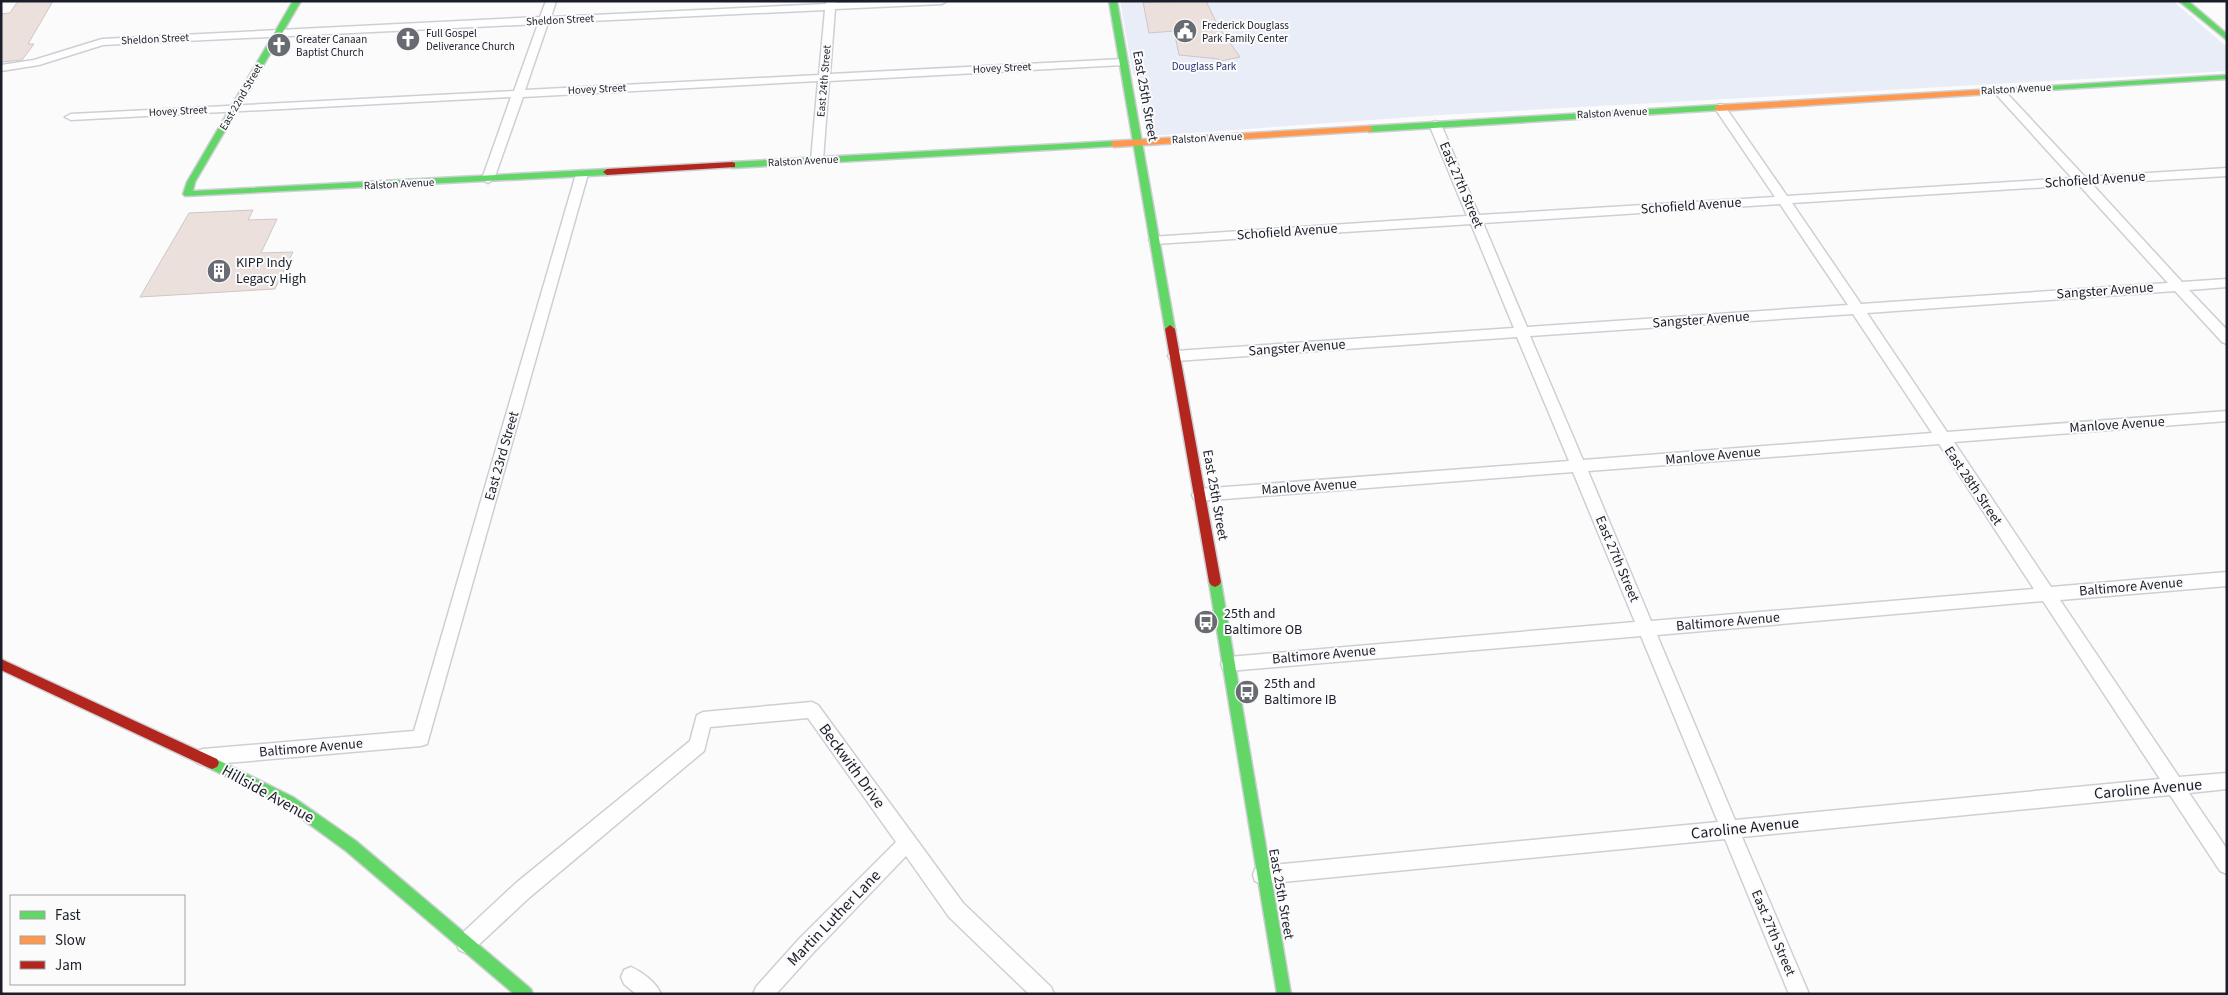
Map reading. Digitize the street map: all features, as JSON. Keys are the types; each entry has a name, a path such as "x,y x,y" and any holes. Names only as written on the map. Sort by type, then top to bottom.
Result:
{"street":[{"name":"East 22nd Street","path":"188,194 191,182 297,1"},
{"path":"488,179 550,1"},
{"name":"Sheldon Street","path":"1,68 35,63 102,42 544,21 831,4 942,1"},
{"name":"East 25th Street","path":"1114,1 1123,62 1229,664 1262,875 1284,994"},
{"path":"2183,1 2227,38"},
{"name":"East 24th Street","path":"817,160 831,4"},
{"name":"Hovey Street","path":"71,117 1123,62"},
{"name":"Ralston Avenue","path":"188,194 582,174 2227,77"},
{"path":"1998,90 2227,339"},
{"name":"East 28th Street","path":"1720,107 1857,309 2227,865"},
{"name":"East 27th Street","path":"1435,124 1799,994"},
{"name":"Schofield Avenue","path":"1155,240 2227,172"},
{"name":"East 23rd Street","path":"422,738 582,174"},
{"name":"Sangster Avenue","path":"1175,356 2227,283"},
{"name":"Manlove Avenue","path":"1200,495 2227,416"},
{"name":"Baltimore Avenue","path":"1229,664 2227,579"},
{"name":"Hillside Avenue","path":"1,664 266,788 301,810 358,852 526,994"},
{"name":"Beckwith Drive","path":"466,943 523,890 698,745 703,720 812,710 956,910 1044,994"},
{"name":"Baltimore Avenue","path":"201,757 422,738"},
{"name":"Caroline Avenue","path":"1262,875 2227,781"},
{"name":"Martin Luther Lane","path":"764,994 806,946 907,843"},
{"path":"630,977 651,994"}],"green space":[{"name":"Douglass Park","path":"1120,1 2173,1 2227,47 2227,71 1441,115 1149,136 1146,135"}],"building":[{"path":"18,1 53,1 28,44 34,44 22,60 1,62 1,14 10,13"},
{"name":"Frederick Douglass Park Family Center","path":"1206,1 1218,26 1240,57 1221,61 1219,59 1179,55 1174,31 1149,33 1143,2"},
{"name":"KIPP Indy Legacy High","path":"253,210 248,220 277,219 261,253 293,252 275,289 140,297 189,213"}],"traffic: fast":[{"path":"297,1 191,182 188,194 607,172"},
{"path":"1113,1 1170,329"},
{"path":"2183,1 2227,38"},
{"path":"2049,88 2227,77"},
{"path":"1369,129 1718,108"},
{"path":"732,165 1114,144"},
{"path":"1215,582 1284,994"},
{"path":"212,763 288,801 351,846 526,994"}],"traffic: slow":[{"path":"1718,108 2049,88"},
{"path":"1114,144 1369,129"}],"traffic: jam":[{"path":"607,172 732,165"},
{"path":"1170,329 1215,582"},
{"path":"1,664 212,763"}],"place":[{"name":"Frederick Douglass Park Family Center","path":"1185,31"},
{"name":"Full Gospel Deliverance Church","path":"408,39"},
{"name":"Greater Canaan Baptist Church","path":"279,45"},
{"name":"KIPP Indy Legacy High","path":"219,271"},
{"name":"25th and Baltimore OB","path":"1206,622"},
{"name":"25th and Baltimore IB","path":"1247,692"}]}
